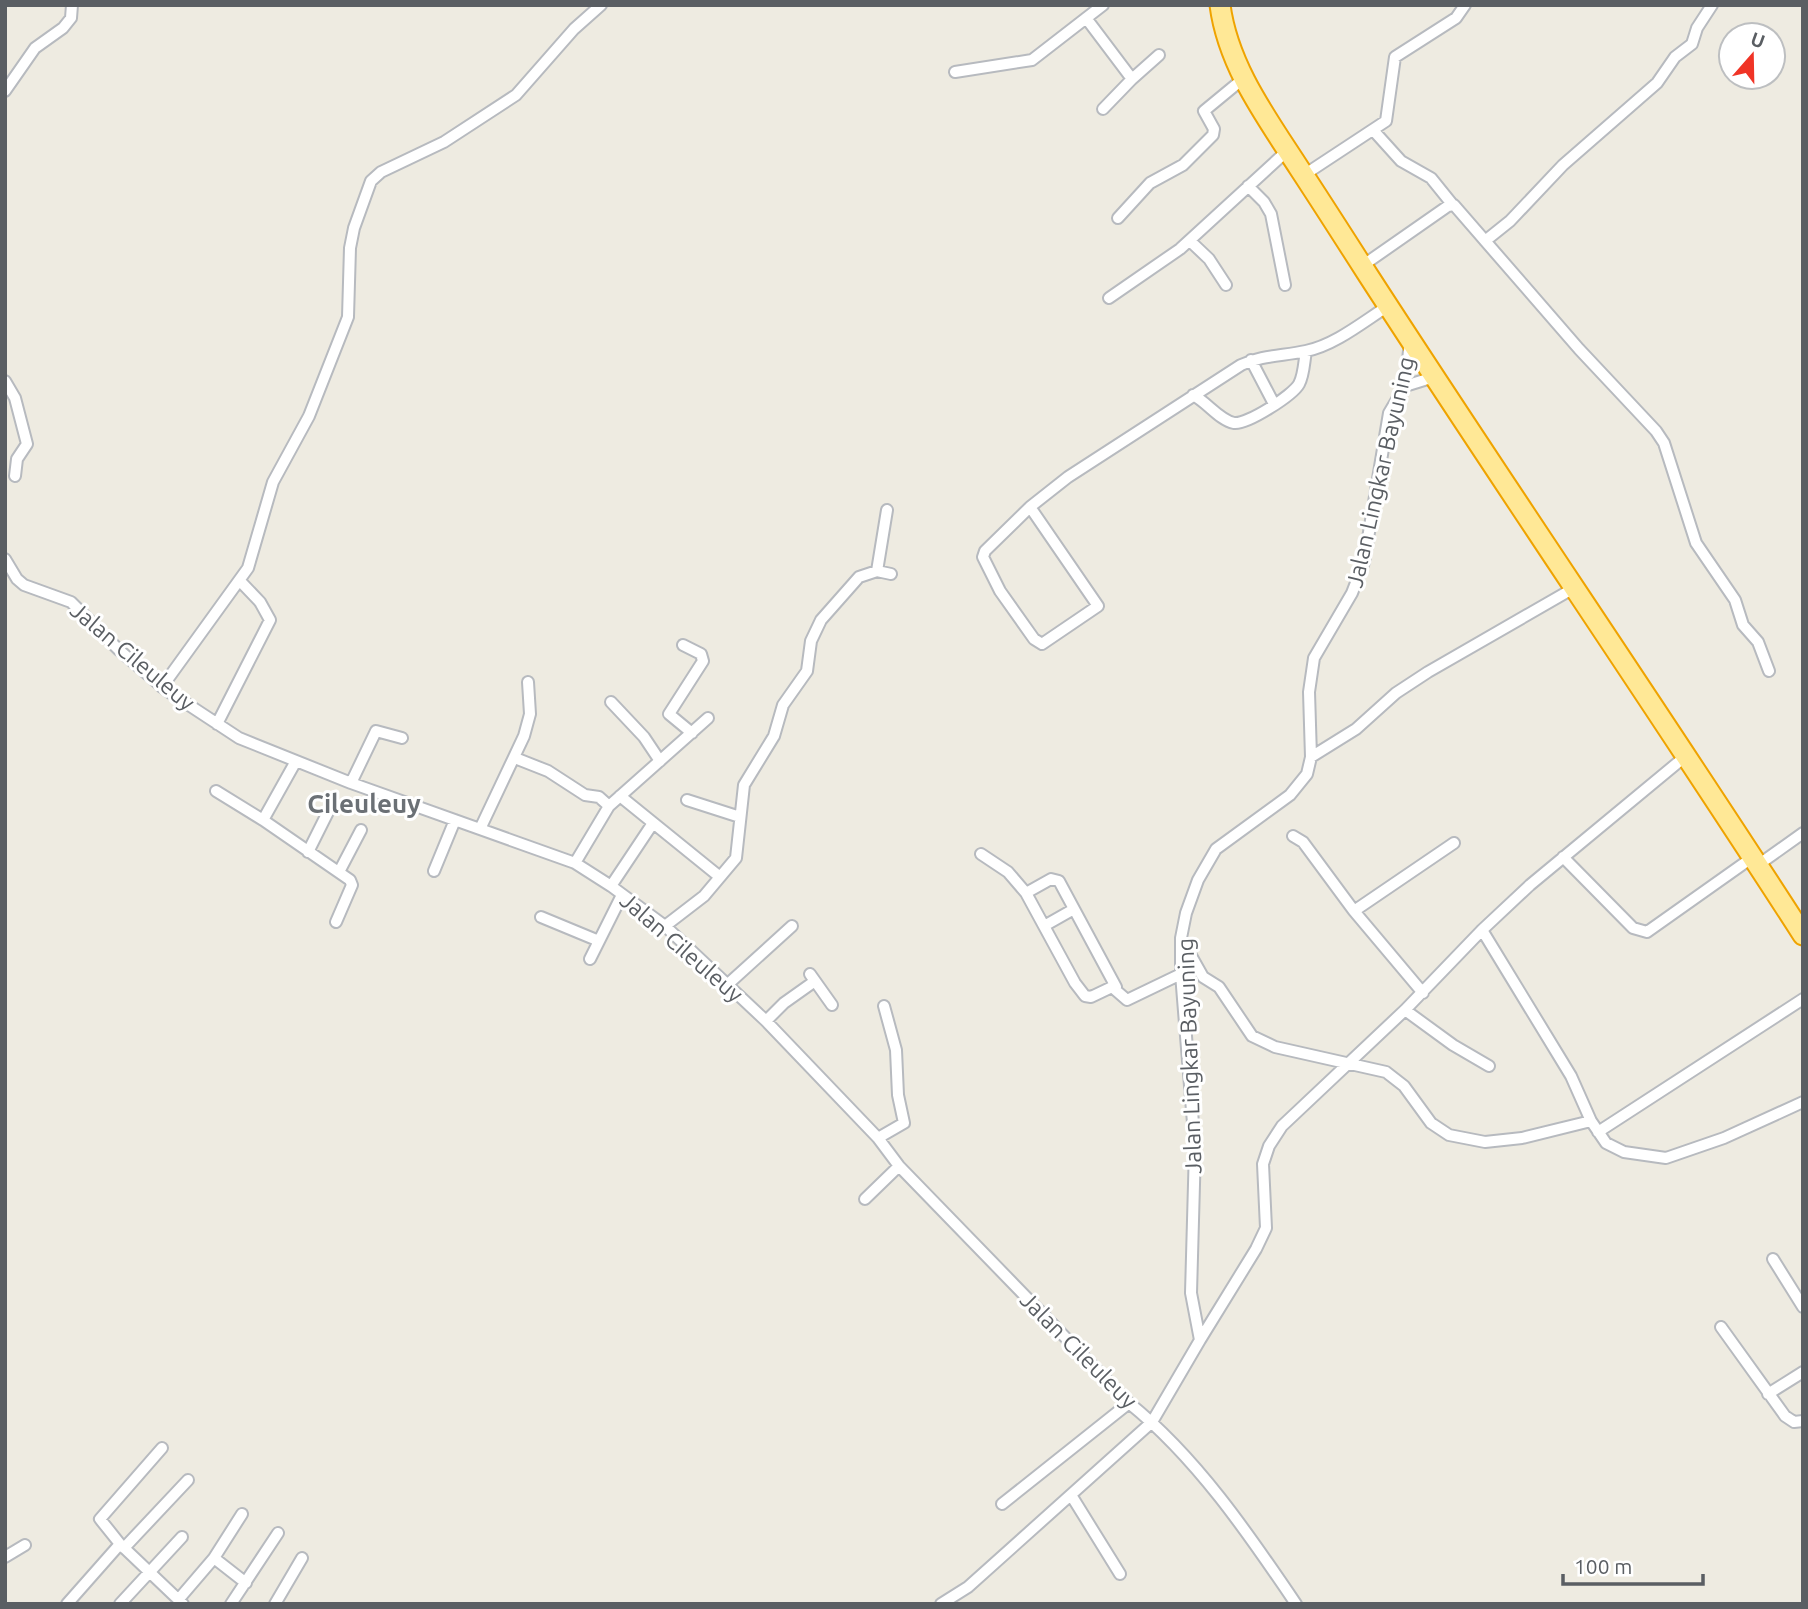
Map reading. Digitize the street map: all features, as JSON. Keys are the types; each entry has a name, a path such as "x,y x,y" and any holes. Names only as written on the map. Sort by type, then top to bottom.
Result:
{"highway":[{"path":"1220,5 1223,28 1244,78 1288,150 1410,342 1687,755 1803,935"}],"street":[{"path":"5,91 35,48 63,28 71,18 72,5"},
{"path":"162,687 209,618 248,568 273,482 309,416 348,317 354,228 371,180 381,172 444,142 516,95 574,29 601,5"},
{"path":"955,72 1032,60 1103,5"},
{"path":"1304,175 1373,130 1388,115 1391,78 1397,54 1448,24 1465,5"},
{"path":"1485,241 1510,221 1563,165 1657,83 1675,57 1692,44 1697,28 1712,5"},
{"path":"1087,18 1132,79"},
{"path":"1103,109 1159,55"},
{"path":"1118,218 1150,183 1183,165 1213,135 1214,129 1204,111 1244,78"},
{"path":"1373,130 1401,161 1431,178 1656,431 1668,456 1696,543 1735,600 1743,625 1758,642 1769,671"},
{"path":"1109,298 1190,241 1288,150"},
{"path":"1248,186 1265,202 1271,214 1284,285"},
{"path":"1362,266 1452,204"},
{"path":"1190,241 1209,259 1226,285"},
{"path":"1030,507 1098,606 1042,644 1034,639 1000,591 984,560 985,551 1030,507 1068,477 1251,360 1306,351 1343,335 1388,306"},
{"name":"Jalan Lingkar Bayuning","path":"1200,1340 1191,1293 1195,1148 1181,974 1181,938 1198,880 1216,849 1290,795 1307,774 1311,757 1309,692 1314,658 1352,593 1364,562 1389,413 1405,386 1410,342"},
{"path":"1193,395 1206,401 1229,421 1247,422 1298,386 1306,351"},
{"path":"1251,360 1274,404"},
{"path":"1405,386 1434,377"},
{"path":"5,381 12,390 27,444 17,459 15,476"},
{"path":"877,572 887,510"},
{"name":"Jalan Cileuleuy","path":"5,559 17,579 24,585 71,602 119,650 162,687 239,738 351,782 575,863 665,926 766,1021 878,1138 899,1166 1129,1403 1152,1422 1209,1486 1262,1553 1296,1604"},
{"path":"665,926 704,896 738,852 744,785 774,736 783,705 807,671 816,628 850,583 877,572 891,574"},
{"path":"217,724 270,620 260,602 240,581"},
{"path":"1311,757 1356,729 1407,686 1574,588"},
{"path":"683,645 701,654 703,661 669,714 692,733"},
{"path":"480,829 515,758 530,714 528,682"},
{"path":"611,702 644,737 660,761"},
{"path":"575,863 609,806 708,718"},
{"path":"351,782 376,731 402,738"},
{"path":"941,1604 968,1587 1152,1422 1256,1250 1266,1228 1263,1164 1269,1146 1282,1126 1405,1010 1482,930 1563,857 1687,755"},
{"path":"515,758 548,771 585,795 599,797 609,806"},
{"path":"263,820 296,761"},
{"path":"216,791 352,882 336,922"},
{"path":"620,796 720,877"},
{"path":"688,800 740,817"},
{"path":"308,852 329,810"},
{"path":"434,871 455,820"},
{"path":"611,886 653,823"},
{"path":"338,872 361,830"},
{"path":"1563,857 1633,928 1647,932 1803,833"},
{"path":"1293,835 1303,842 1354,911 1423,992"},
{"path":"1354,911 1454,843"},
{"path":"981,854 1008,872 1026,893 1081,993 1091,997 1116,987"},
{"path":"1026,893 1056,880 1116,987 1127,1000 1181,974"},
{"path":"590,959 622,895"},
{"path":"1044,926 1074,909"},
{"path":"541,917 599,941"},
{"path":"727,985 792,926"},
{"path":"1482,930 1572,1076 1591,1122 1606,1143 1624,1153 1666,1158 1724,1138 1803,1102"},
{"path":"1181,938 1203,976 1219,987 1252,1036 1275,1047 1350,1062 1394,1076 1431,1124 1450,1135 1485,1142 1522,1138 1591,1122"},
{"path":"766,1021 813,977 832,1005"},
{"path":"1598,1132 1803,999"},
{"path":"878,1138 904,1123 898,1095 896,1050 884,1006"},
{"path":"1405,1010 1453,1045 1489,1066"},
{"path":"865,1199 899,1166"},
{"path":"1773,1259 1803,1307"},
{"path":"1721,1327 1768,1394 1790,1420 1803,1421"},
{"path":"1768,1394 1803,1372"},
{"path":"1002,1504 1129,1403"},
{"path":"162,1448 101,1517 101,1521 177,1601 214,1558 243,1514"},
{"path":"67,1604 188,1480"},
{"path":"1071,1495 1120,1573"},
{"path":"231,1604 278,1533"},
{"path":"120,1604 182,1537"},
{"path":"5,1557 25,1545"},
{"path":"214,1558 246,1583"},
{"path":"275,1604 302,1558"}],"district":[{"name":"Cileuleuy","path":"364,803"}]}
